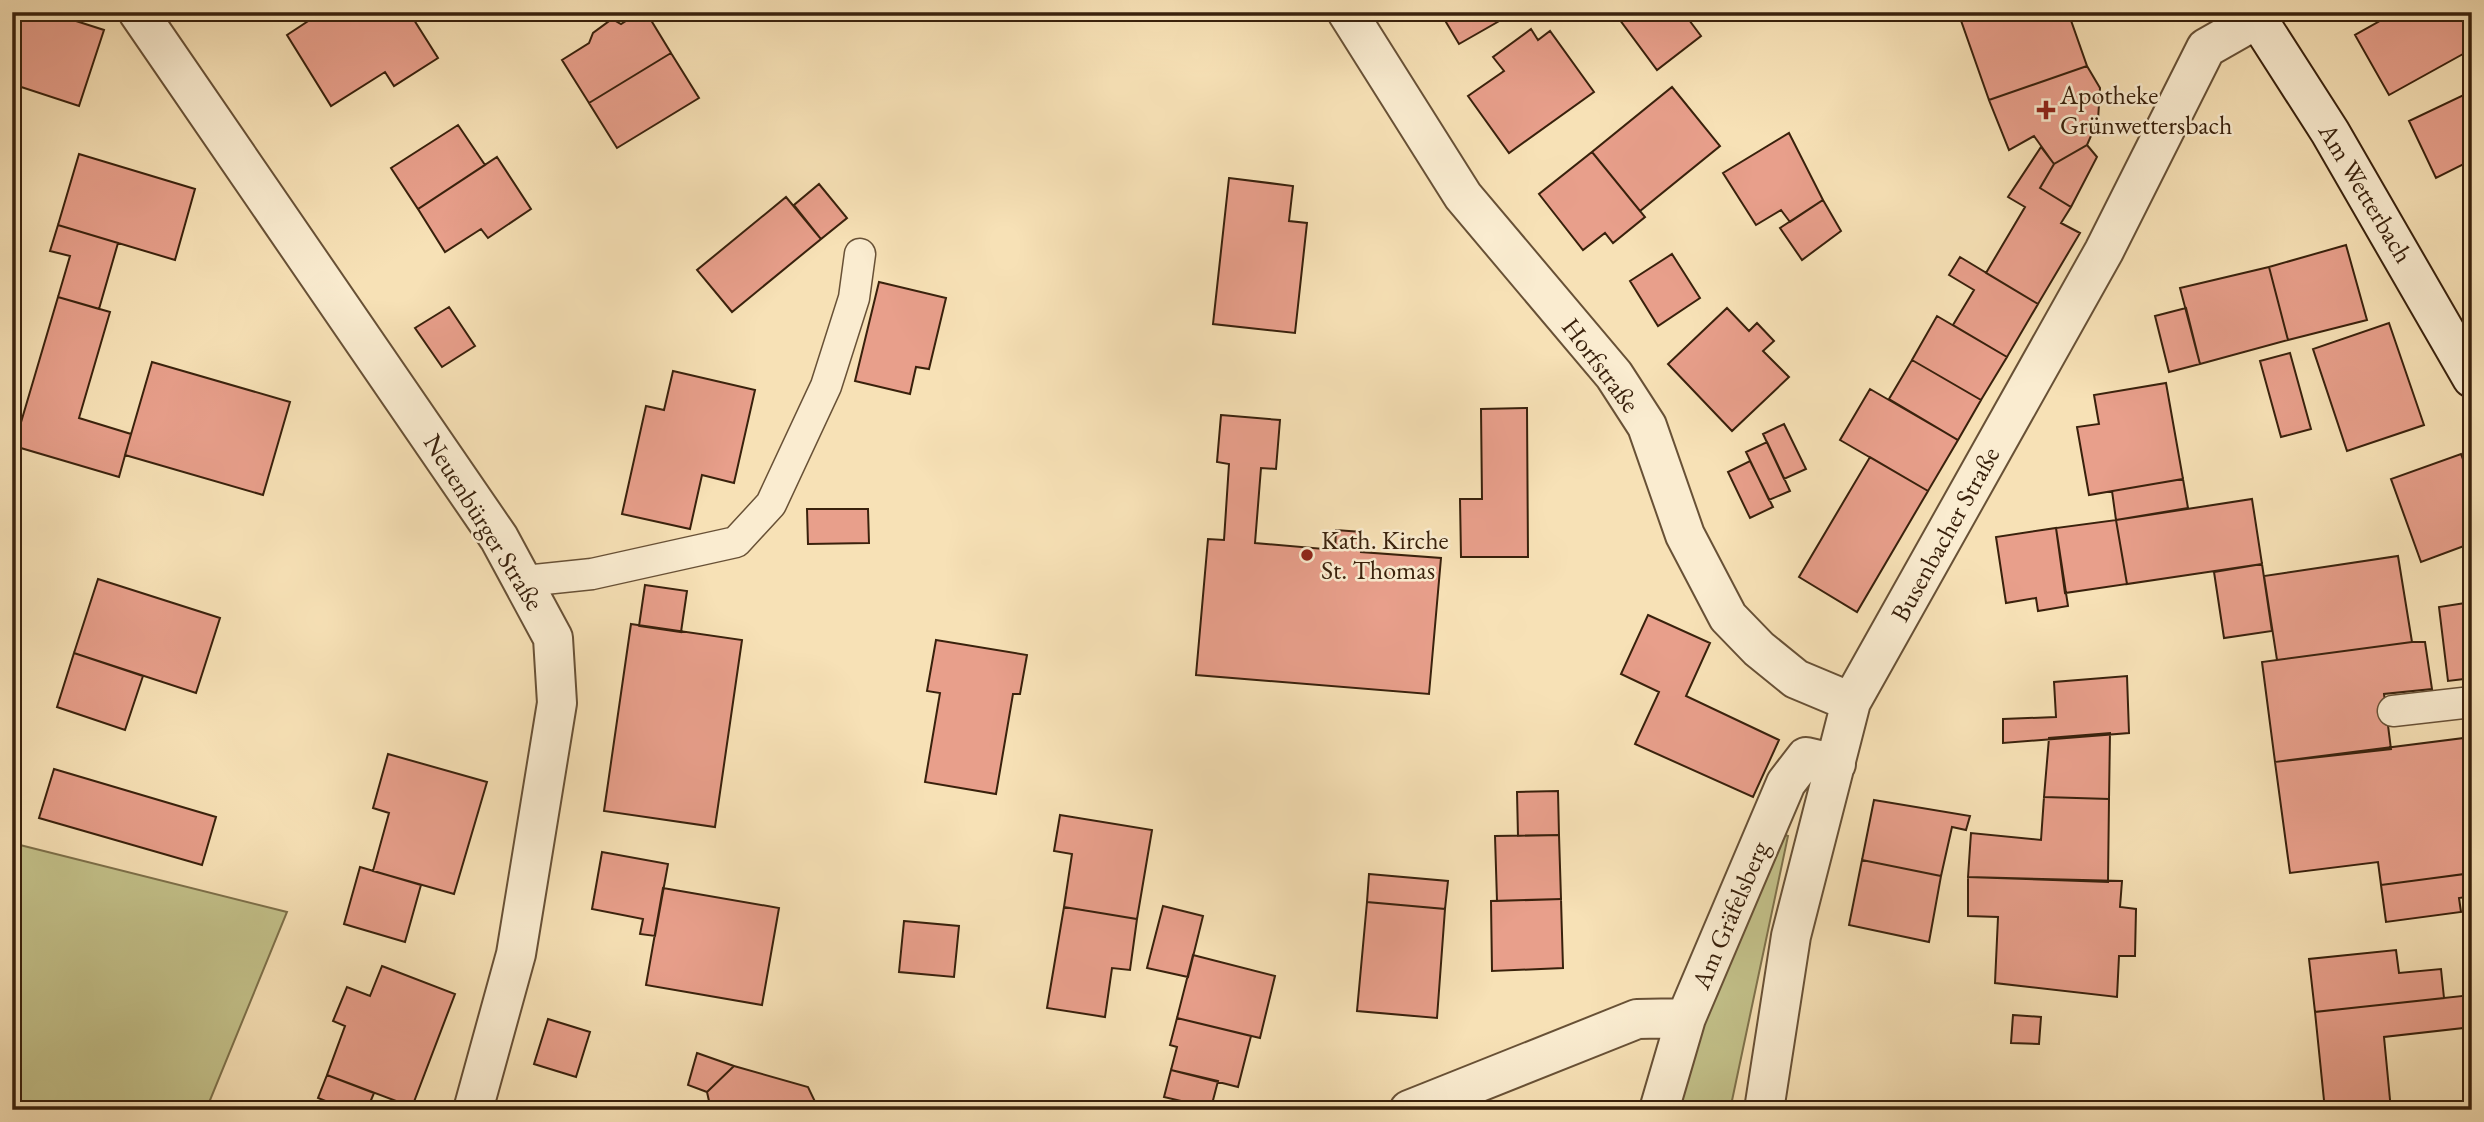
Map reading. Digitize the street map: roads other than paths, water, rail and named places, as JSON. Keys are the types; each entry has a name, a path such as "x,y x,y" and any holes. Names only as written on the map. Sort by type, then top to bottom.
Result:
{"street":[{"name":"Neuenbürger Straße","path":"138,12 426,428 525,582 553,638 557,703 516,954 474,1110"},
{"name":"Horfstraße","path":"1347,12 1463,196 1615,375 1647,426 1685,535 1728,617 1759,649 1797,679 1851,702"},
{"name":"Busenbacher Straße","path":"1764,1110 1791,936 1851,702 2104,251 2206,48 2255,16"},
{"name":"Am Wetterbach","path":"2255,16 2330,132 2472,378"},
{"name":"Am Gräfelsberg","path":"1659,1110 1686,1018 1786,783 1806,757 1836,764"},
{"path":"1409,1110 1637,1019 1686,1018"}],"lane":[{"path":"525,582 593,574 736,542 771,504 826,386 854,298 860,254"},
{"path":"2393,711 2472,702"}],"place":[{"name":"Apotheke Grünwettersbach","path":"2046,110"},
{"name":"Kath. Kirche St. Thomas","path":"1307,555"}]}
